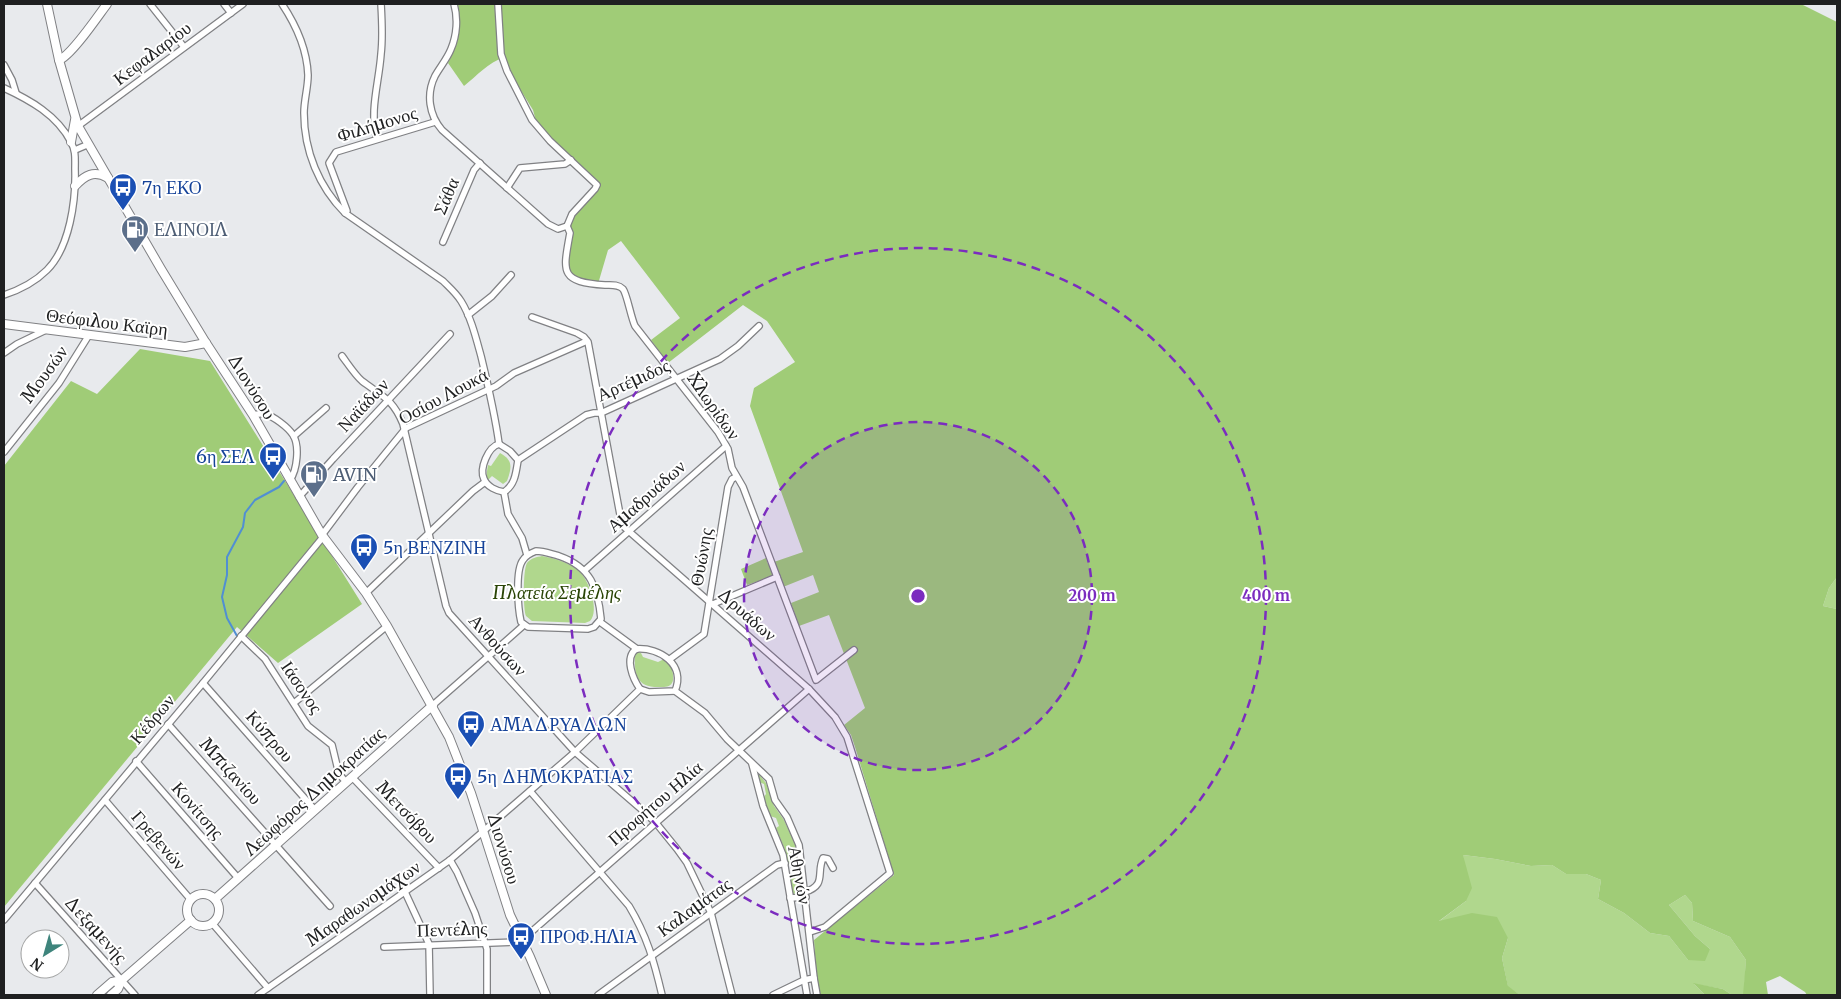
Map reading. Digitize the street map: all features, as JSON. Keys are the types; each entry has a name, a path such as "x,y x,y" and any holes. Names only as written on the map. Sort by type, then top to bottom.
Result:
{"main road":[{"path":"59,60 70,51 107,4"},
{"name":"Διονύσου","path":"50,5 59,60 77,123 206,343 253,415 299,498 323,536 366,593 433,705 459,760 510,915 546,995"},
{"path":"71,142 77,123"},
{"path":"75,186 82,178 91,174 101,174 109,179"},
{"name":"Θεόφιλου Καϊρη","path":"4,324 185,347 206,343"},
{"name":"Λεωφόρος Δημοκρατίας","path":"214,899 433,705"},
{"path":"205,894 214,899 219,912 212,923 203,926 191,920 187,910 190,900 195,896 205,894"},
{"path":"111,995 118,989 122,980 191,920"},
{"path":"97,995 112,982 122,980"}],"street":[{"path":"150,4 184,47"},
{"path":"224,4 231,13"},
{"name":"Κεφαλαρίου","path":"77,123 243,4"},
{"path":"282,4 295,26 305,56 308,75 304,112 305,131 311,156 320,179 332,200 345,214 443,281 462,303 475,334 495,416 499,444"},
{"path":"377,139 373,126 373,110 381,54 380,4"},
{"path":"454,4 456,28 452,48 430,88 432,112 435,122 507,188 553,228 558,229 567,226 572,214 595,189 596,183 550,141 535,124 507,71 499,40 498,4"},
{"path":"4,65 14,83 16,93"},
{"path":"4,88 41,108 56,122 71,142 74,150 75,186 74,206 64,241 55,260 47,271 34,280 18,290 4,295"},
{"name":"Φιλήμονος","path":"345,214 347,211 329,163 331,157 336,152 435,122"},
{"path":"74,150 89,144"},
{"path":"507,188 520,168 565,164 570,160"},
{"name":"Σάθα","path":"443,242 474,170 480,163"},
{"name":"Χλωρίδων","path":"567,226 570,232 565,262 570,277 575,281 617,285 623,289 635,326 718,432 726,446 736,477 743,487 816,680 854,650"},
{"path":"468,316 492,296 511,275"},
{"path":"532,317 577,333 587,341"},
{"name":"Αρτέμιδος","path":"518,460 594,412 601,413 720,359 738,346 759,326"},
{"path":"4,352 46,330"},
{"name":"Ναϊάδων","path":"299,498 388,399 450,334"},
{"name":"Μουσών","path":"4,452 59,383 89,335"},
{"name":"Οσίου Λουκά","path":"323,536 358,487 405,429 497,385 514,373 587,341"},
{"name":"Δρυάδων","path":"587,341 621,520 628,532 711,602 809,689 835,717 847,737 890,874 825,927 810,932"},
{"name":"Ανθούσων","path":"342,356 361,380 388,399 405,429 449,613 575,752 656,823 687,862 711,913 732,995"},
{"path":"294,436 326,408"},
{"path":"253,415 266,414 287,428 294,436 297,465 290,480"},
{"path":"499,444 508,449 518,460 514,482 504,492 496,490 485,482 483,476 485,462 492,448 499,444"},
{"name":"Αμαδρυάδων","path":"585,570 726,446"},
{"name":"Θυώνης","path":"670,659 704,634 711,602 728,487 732,479 736,477"},
{"path":"366,593 429,532 485,482"},
{"path":"504,492 508,514 522,538 527,555"},
{"name":"Κέδρων","path":"4,920 203,683 323,536"},
{"path":"536,551 543,551 573,562 585,570 595,590 600,609 600,622 594,628 528,627 521,622 519,613 519,570 522,561 527,555 536,551"},
{"path":"711,602 777,577"},
{"path":"600,622 637,649 652,651 670,659 673,662 676,676 674,691 648,692 640,689 634,679 630,663 631,655 637,649"},
{"path":"433,705 524,625"},
{"path":"294,703 387,626"},
{"name":"Ιάσονος","path":"241,636 265,659 308,726 332,745 340,774 349,780"},
{"name":"Κύπρου","path":"203,683 315,810"},
{"path":"484,832 575,752 640,689"},
{"name":"Προφήτου Ηλία","path":"521,939 809,689"},
{"name":"Αθηνών","path":"674,691 705,713 727,739 752,764 762,771 769,779 775,800 787,817 798,841 817,995"},
{"name":"Μπιζανίου","path":"168,724 330,906"},
{"name":"Κονίτσης","path":"136,762 238,878"},
{"name":"Αθηνών","path":"752,764 762,803 785,862 807,995"},
{"name":"Μετσόβου","path":"349,780 439,868"},
{"path":"530,791 629,906 640,925 653,956 662,995"},
{"name":"Γρεβενών","path":"105,800 190,900"},
{"name":"Μαραθωνομάχων","path":"258,995 439,868 484,832"},
{"path":"790,898 805,895 817,885 823,858 830,862 832,868"},
{"name":"Μετσόβου","path":"450,860 471,905 487,949 487,995"},
{"name":"Καλαμάτας","path":"598,995 777,865 785,862"},
{"name":"Δεξαμενής","path":"35,883 135,995"},
{"path":"405,892 429,944 430,995"},
{"path":"212,923 268,988"},
{"name":"Πεντέλης","path":"384,947 514,942 521,939"},
{"path":"773,995 814,976"}],"green space":[{"path":"458,4 1801,4 1837,22 1837,577 1829,588 1823,606 1837,609 1837,995 1807,995 1780,976 1766,982 1768,995 1743,995 1746,960 1730,937 1693,921 1692,903 1685,895 1669,905 1695,936 1710,949 1705,961 1688,960 1669,936 1650,933 1624,913 1598,899 1601,880 1586,874 1566,874 1552,865 1531,866 1463,855 1472,888 1466,901 1439,921 1472,913 1497,917 1508,938 1502,958 1508,986 1520,995 819,995 814,940 894,875 851,735 844,725 865,708 829,615 799,626 791,603 819,592 813,575 783,587 779,574 747,585 741,569 766,558 768,564 803,552 750,406 754,388 795,362 767,321 743,305 668,363 651,340 680,318 621,241 608,250 598,284 572,276 568,268 570,225 575,213 597,192 600,186 598,181 551,139 536,121 533,110 515,81 505,57 488,66 464,86 448,63 458,34"},
{"path":"140,349 210,361 362,604 278,663 237,627 4,907 4,466 71,381 97,394"},
{"path":"500,453 507,458 510,464 507,481 503,484 492,476 488,480 486,477 488,465 491,466"},
{"name":"Πλατεία Σεμέλης","path":"542,556 567,563 583,575 590,588 594,603 593,616 590,621 585,623 532,621 526,616 524,589 527,563 534,558"},
{"path":"1837,577 1837,609 1823,606 1829,588"},
{"path":"638,652 643,657 658,662 664,659 668,662 673,673 673,681 669,686 653,687 646,685 638,679 635,668 635,653"},
{"path":"758,773 766,783 774,806 784,820 795,844 801,893 793,894 790,878 794,877 792,864 788,864 785,850 776,828 779,826 776,818 770,816 763,798 766,794 764,784 759,782"},
{"path":"1463,855 1531,866 1552,865 1566,874 1586,874 1601,880 1598,899 1624,913 1650,933 1669,936 1688,960 1710,949 1695,936 1669,905 1685,895 1692,903 1693,921 1730,937 1746,960 1744,995 1732,995 1723,989 1694,984 1705,995 1520,995 1508,987 1502,958 1508,938 1438,922 1466,901"},
{"path":"1693,983 1723,989 1732,995 1705,995"}],"waterway":[{"path":"237,636 227,618 222,597 227,575 227,557 243,527 245,513 255,500 279,487 284,481"}],"place":[{"name":"7η ΕΚΟ","path":"123,211"},
{"name":"ΕΛΙΝΟΙΛ","path":"135,253"},
{"name":"6η ΣΕΛ","path":"273,480"},
{"name":"AVIN","path":"314,498"},
{"name":"5η ΒΕΝΖΙΝΗ","path":"364,571"},
{"name":"ΑΜΑΔΡΥΑΔΩΝ","path":"471,748"},
{"name":"5η ΔΗΜΟΚΡΑΤΙΑΣ","path":"458,800"},
{"name":"ΠΡΟΦ.ΗΛΙΑ","path":"521,960"}]}
